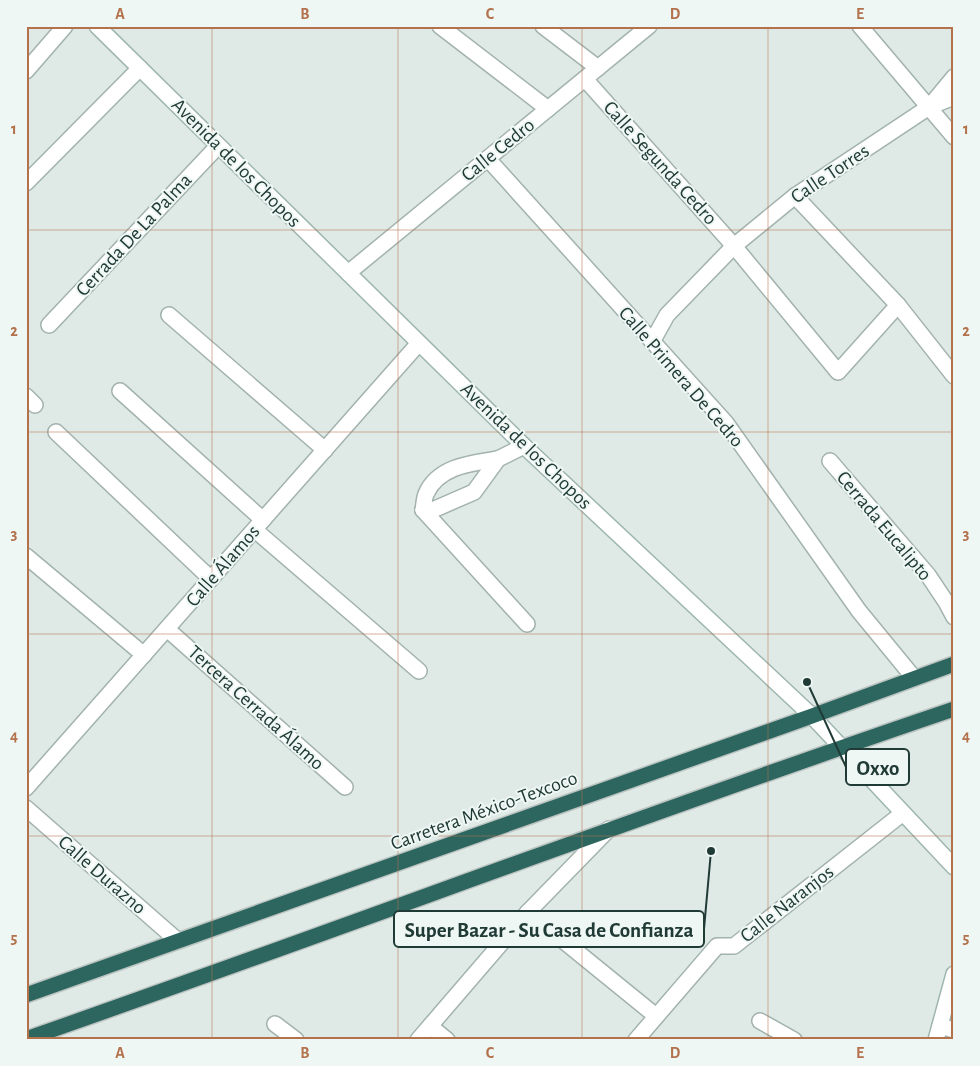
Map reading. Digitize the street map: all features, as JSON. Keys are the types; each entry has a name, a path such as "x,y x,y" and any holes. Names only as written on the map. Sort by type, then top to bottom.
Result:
{"highway":[{"name":"Carretera México-Texcoco","path":"26,995 954,664"},
{"path":"26,1039 609,829 840,747 954,709"}],"street":[{"path":"26,71 65,26"},
{"name":"Avenida de los Chopos","path":"97,26 524,446 812,716 954,868"},
{"path":"440,26 548,109"},
{"path":"543,26 598,68"},
{"name":"Calle Cedro","path":"348,273 649,26"},
{"path":"860,26 954,136"},
{"path":"26,183 140,68"},
{"name":"Calle Torres","path":"929,107 954,78"},
{"name":"Calle Segunda Cedro","path":"585,79 734,246"},
{"name":"Calle Torres","path":"652,342 667,315 734,246 796,196 929,107 954,97"},
{"name":"Cerrada De La Palma","path":"49,325 218,146"},
{"name":"Calle Primera De Cedro","path":"488,159 726,423 859,611 914,678"},
{"path":"796,196 898,305 954,376"},
{"path":"734,246 838,372 898,305"},
{"path":"169,315 324,450"},
{"name":"Calle Álamos","path":"26,788 420,343"},
{"path":"120,391 259,525 419,671"},
{"path":"56,432 211,579"},
{"path":"423,510 425,495 434,482 452,468 498,459 524,446"},
{"path":"423,510 435,509 474,492 498,459"},
{"name":"Cerrada Eucalipto","path":"830,461 928,576 954,617"},
{"path":"423,510 528,624"},
{"path":"26,556 144,655"},
{"name":"Tercera Cerrada Álamo","path":"167,629 345,787"},
{"name":"Calle Durazno","path":"26,808 178,941"},
{"name":"Calle Naranjos","path":"636,1040 716,946 734,946 903,813"},
{"path":"418,1040 528,912 609,829"},
{"path":"528,912 656,1016"},
{"path":"943,1032 954,974"},
{"path":"760,1021 794,1040"},
{"path":"275,1024 296,1040"},
{"path":"430,1026 447,1040"}],"place":[{"name":"Oxxo","path":"807,682"},
{"name":"Super Bazar - Su Casa de Confianza","path":"711,851"}]}
